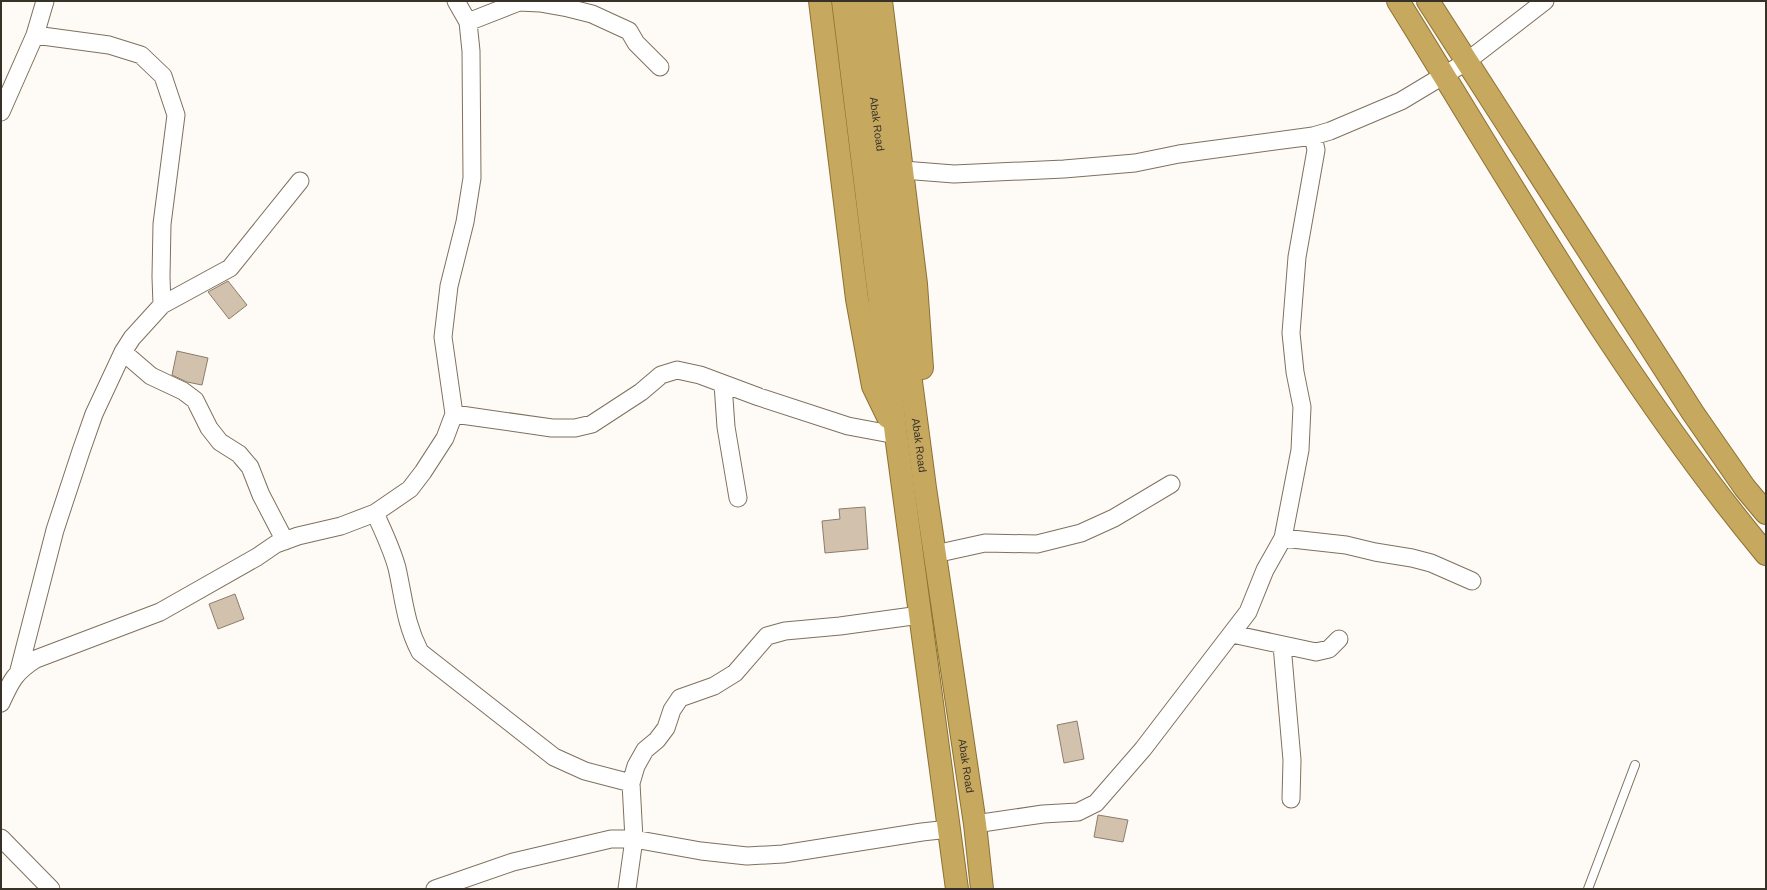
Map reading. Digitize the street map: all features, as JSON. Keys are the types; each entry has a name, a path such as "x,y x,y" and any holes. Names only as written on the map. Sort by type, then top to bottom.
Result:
{"highway":[{"path":"820,1 857,299 873,386 896,435"},
{"name":"Abak Road","path":"843,1 896,435 957,889"},
{"name":"Abak Road","path":"861,1 925,488 975,824 982,889"},
{"path":"881,1 916,284 923,378 925,488"},
{"path":"1398,1 1597,324 1673,433 1766,554"},
{"path":"1428,1 1693,414 1745,488 1766,512"}],"street":[{"path":"1,112 35,35 45,1"},
{"path":"19,670 36,658 48,653 160,612 276,544 341,526 375,513 410,489 424,472 445,438 454,414 444,337 449,286 465,222 472,178 472,51 468,22 456,1"},
{"path":"903,170 954,174 1064,169 1135,163 1187,153 1313,136 1330,131 1402,101 1466,62 1545,1"},
{"path":"468,22 519,2 540,3 568,8 592,14 629,30 636,43 660,67"},
{"path":"35,35 109,45 141,55 163,76 176,116 162,224 162,305"},
{"path":"975,824 1043,814 1078,812 1096,803 1143,749 1248,612 1265,570 1283,538 1300,450 1302,407 1295,372 1291,333 1297,257 1316,150 1313,136"},
{"path":"1,703 19,670 55,530 76,465 94,414 123,352 132,338 162,305 205,283 230,268 300,181"},
{"path":"123,352 151,376 183,391 195,400 209,428 220,442 239,454 250,467 261,494 285,541"},
{"path":"454,414 552,428 575,428 592,424 641,392 661,375 677,370 700,375 848,426 896,435"},
{"path":"723,384 726,427 738,498"},
{"path":"935,554 985,543 1037,544 1081,533 1114,518 1171,484"},
{"path":"375,513 389,544 396,567 410,633 420,652 554,757 585,771 631,784"},
{"path":"1283,538 1346,544 1375,552 1412,558 1431,563 1472,581"},
{"path":"627,889 634,839 631,784 636,766 645,750 657,740 666,728 672,710 680,698 714,686 735,673 767,636 784,631 920,615"},
{"path":"1232,634 1316,652 1329,649 1339,639"},
{"path":"1282,645 1292,760 1291,799"},
{"path":"435,889 513,862 611,839 634,839 701,851 747,856 783,854 948,829"},
{"path":"1,838 52,889"}],"lane":[{"path":"1588,889 1635,765"}],"building":[{"path":"228,281 247,305 229,319 208,292"},
{"path":"177,351 208,358 202,385 187,382 172,375"},
{"path":"865,507 868,549 825,553 822,521 840,519 839,509"},
{"path":"235,594 244,619 218,629 209,604"},
{"path":"1077,721 1084,759 1064,763 1057,725"},
{"path":"1098,815 1128,820 1123,842 1094,837"}]}
